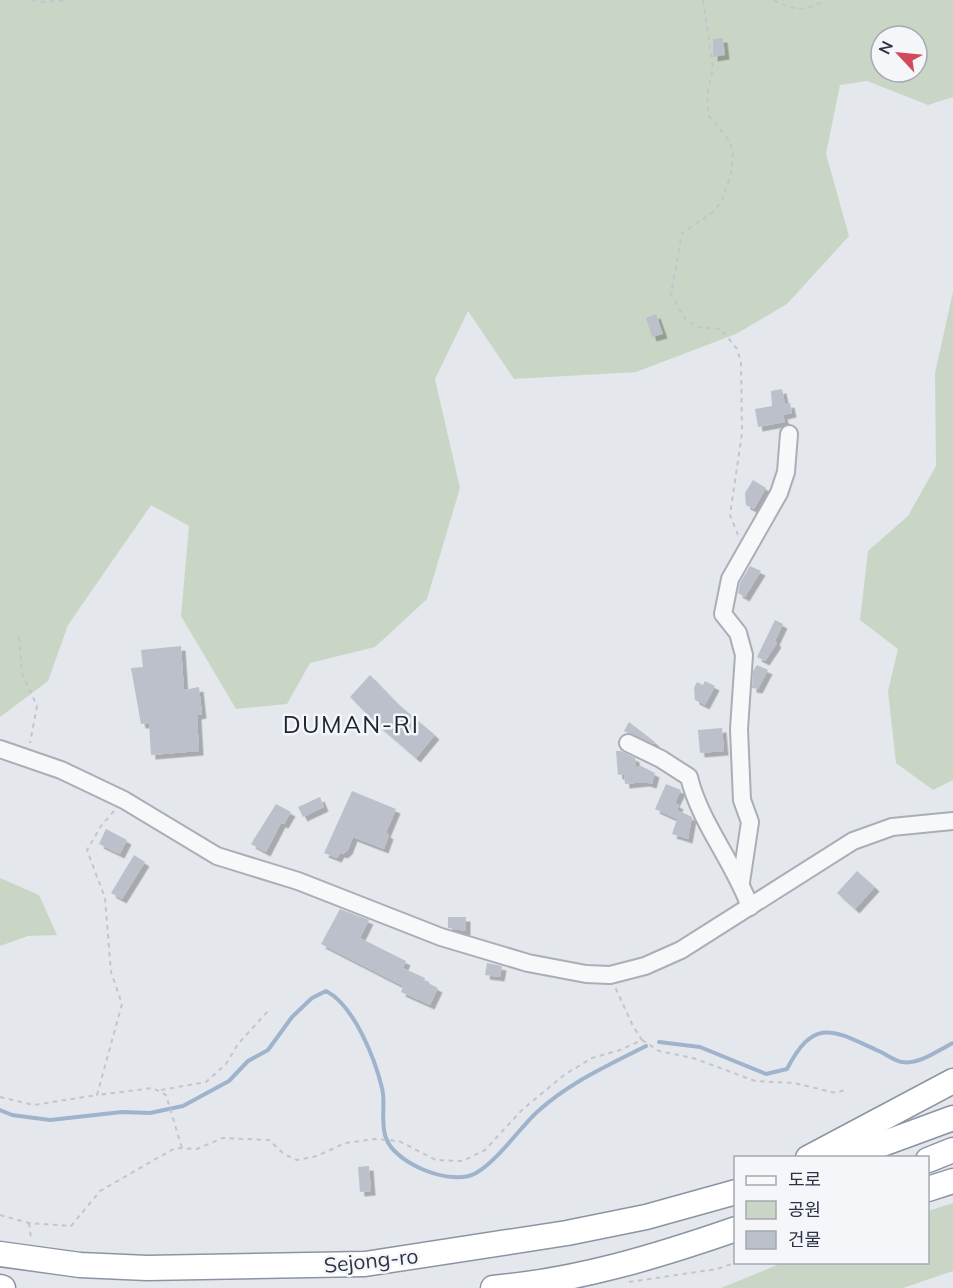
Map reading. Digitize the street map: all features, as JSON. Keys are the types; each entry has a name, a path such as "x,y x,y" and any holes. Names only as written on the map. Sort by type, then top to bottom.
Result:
{"highway":[{"path":"812,1156 953,1081"},
{"path":"849,1156 953,1118"},
{"path":"929,1159 953,1150"},
{"path":"929,1188 953,1181"},
{"name":"Sejong-ro","path":"0,1254 80,1265 147,1268 365,1264 567,1233 646,1217 734,1193"},
{"path":"647,1260 734,1229"},
{"path":"494,1288 543,1283 647,1260 734,1245"}],"street":[{"path":"741,882 750,822 742,800 739,729 744,655 738,633 723,614 730,579 778,492 786,472 789,434"},
{"path":"628,743 661,759 690,777 694,797 741,882 750,907"},
{"path":"0,748 61,770 124,800 217,856 298,881 441,937 528,963 586,974 610,975 645,966 681,950 854,841 892,827 953,821"}],"path":[{"path":"32,0 69,0"},
{"path":"703,0 713,68 707,94 709,116 729,140 733,153 731,173 722,201 712,213 682,233 671,294 685,319 697,327 721,329 737,349 741,362 742,432 730,515 735,532 747,547"},
{"path":"774,0 791,10 814,6 825,0"},
{"path":"20,637 22,674 37,706 26,758"},
{"path":"97,1095 122,1004 111,972 105,898 87,850 101,826 124,800"},
{"path":"610,975 633,1026 642,1040 658,1051 693,1058 755,1081 794,1083 836,1093 844,1090"},
{"path":"0,1097 34,1105 153,1088 161,1090 206,1082 226,1064 238,1044 268,1011"},
{"path":"0,1215 29,1223 70,1226 100,1191 127,1173 176,1148 197,1149 223,1138 269,1140 284,1154 297,1160 317,1156 345,1143 394,1139 436,1160 463,1161 485,1150 522,1110 564,1075 592,1058 620,1050 642,1040"},
{"path":"161,1090 166,1095 182,1148"},
{"path":"29,1223 31,1238"},
{"path":"623,1283 717,1269 734,1264"}],"green space":[{"path":"0,0 953,0 953,97 928,105 875,84 929,84 929,24 869,24 869,82 840,85 826,154 849,236 787,304 736,334 636,372 514,379 468,311 435,379 460,488 427,599 375,647 310,663 287,704 236,709 181,616 189,526 151,505 68,625 48,681 0,717"},
{"path":"953,292 953,780 933,790 896,763 888,691 898,649 860,620 868,551 908,516 936,466 935,373"},
{"path":"0,878 39,895 57,935 28,936 0,946"},
{"path":"953,1203 953,1271 903,1288 721,1288 780,1264 929,1264 929,1211"}],"building":[{"path":"723,38 725,55 713,57 713,39"},
{"path":"656,314 663,334 652,337 646,318"},
{"path":"782,389 785,404 790,403 792,413 783,415 785,422 758,427 755,409 772,406 771,391"},
{"path":"753,480 766,488 754,509 746,505 745,493"},
{"path":"750,566 761,571 745,597 738,593 740,583"},
{"path":"775,620 783,624 775,641 777,643 765,661 757,657"},
{"path":"181,646 184,690 199,687 202,714 197,715 199,751 151,755 149,723 141,724 131,668 143,667 141,650"},
{"path":"757,665 768,670 758,689 752,688 753,671"},
{"path":"370,675 398,704 435,735 416,758 350,697"},
{"path":"705,681 715,686 705,705 695,700 694,688 697,682 703,685"},
{"path":"629,722 655,742 654,744 624,731"},
{"path":"722,728 724,751 700,753 698,730"},
{"path":"616,751 635,758 636,767 641,766 655,773 652,784 645,782 625,784 624,774 618,775"},
{"path":"666,784 681,790 675,803 679,805 677,810 692,817 688,839 672,834 677,819 655,809"},
{"path":"352,791 396,809 386,833 389,835 384,849 353,837 348,850 343,854 340,853 337,858 324,853"},
{"path":"320,797 324,807 303,817 298,807"},
{"path":"276,804 291,812 284,824 281,823 266,852 251,844"},
{"path":"106,829 127,840 120,854 99,844"},
{"path":"134,855 145,862 122,899 111,893"},
{"path":"857,871 875,887 855,909 837,893"},
{"path":"340,909 369,920 360,938 406,961 403,968 425,978 424,981 438,988 430,1005 401,992 403,986 321,944"},
{"path":"448,917 466,917 466,931 448,928"},
{"path":"487,963 502,966 500,977 485,975"},
{"path":"369,1166 371,1191 360,1192 358,1167"}],"waterway":[{"path":"0,1110 12,1115 50,1120 122,1112 150,1113 183,1106 229,1081 248,1061 268,1050 292,1017 312,998 326,991 346,1008 369,1048 382,1088 384,1132 391,1148 412,1164 425,1170 439,1175 466,1177 476,1173 492,1161 537,1112 562,1092 589,1075 646,1046"},
{"path":"659,1042 700,1047 766,1074 787,1069 807,1041 817,1034 827,1032 850,1038 902,1062 922,1059 953,1043"}],"district":[{"name":"DUMAN-RI","path":"351,724"}]}
